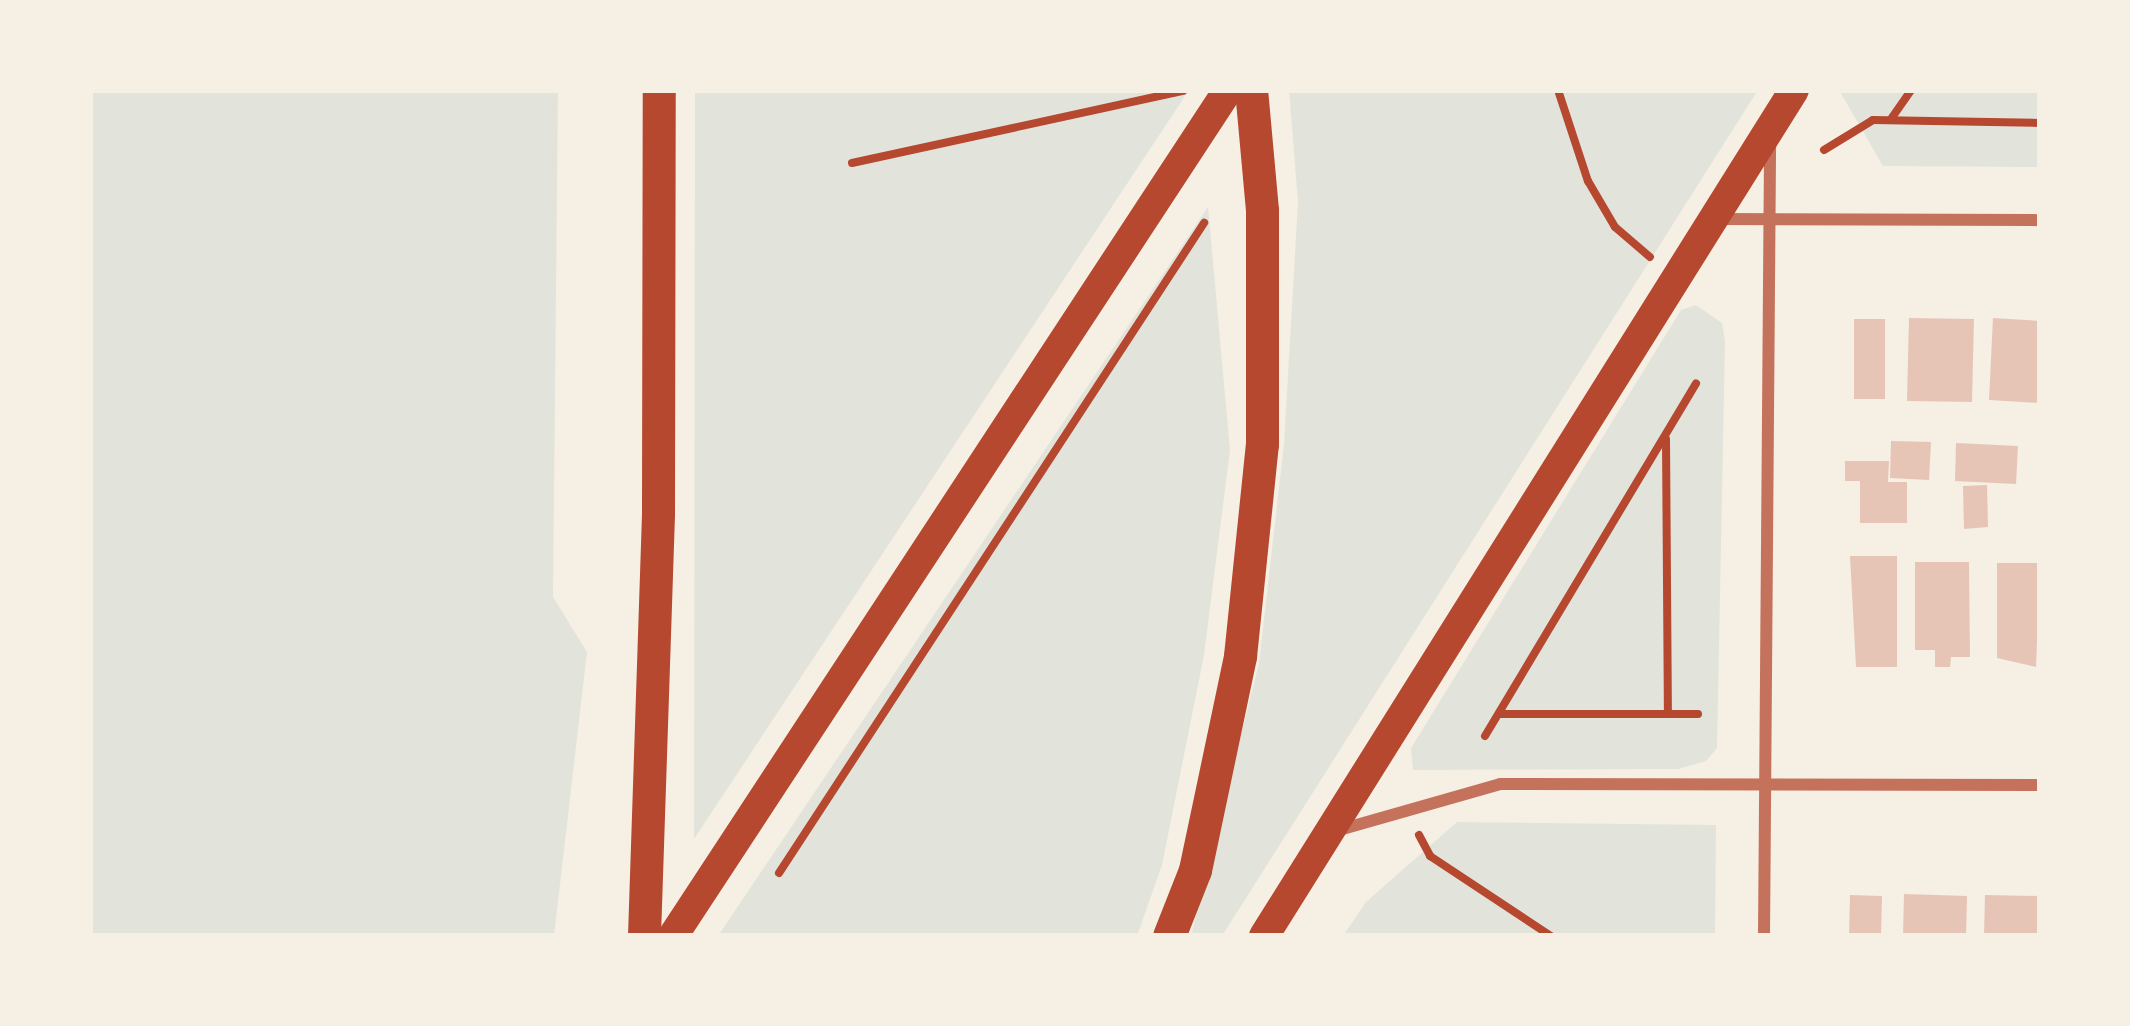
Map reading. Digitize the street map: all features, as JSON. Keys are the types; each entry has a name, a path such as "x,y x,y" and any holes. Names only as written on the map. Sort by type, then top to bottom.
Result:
{"highway":[{"path":"644,936 658,513 659,90"},
{"path":"1169,936 1195,870 1240,656 1262,444 1262,210 1250,90"}],"main road":[{"path":"673,936 1228,90"},
{"path":"1264,936 1794,90"}],"street":[{"path":"1764,936 1770,127"},
{"path":"1711,219 2040,220"},
{"path":"1327,834 1500,784 1654,778 1765,788 2040,784"}],"path":[{"path":"852,163 1184,90"},
{"path":"1558,90 1588,181 1615,227 1675,275"},
{"path":"1890,120 1911,90"},
{"path":"1824,150 1873,120 2040,123"},
{"path":"779,873 1204,223"},
{"path":"1485,736 1696,383"},
{"path":"1666,434 1668,713"},
{"path":"1498,714 1698,714"},
{"path":"1419,835 1430,856 1551,936"}],"shaded area":[{"path":"90,90 558,90 553,597 587,652 554,936 90,936"},
{"path":"695,90 1189,90 694,839"},
{"path":"1289,90 1758,90 1222,936 1191,936 1259,663 1284,444 1298,202"},
{"path":"1839,90 2040,90 2040,167 1883,166"},
{"path":"1208,207 1230,450 1204,655 1162,865 1137,936 718,936"},
{"path":"1696,305 1722,323 1725,341 1717,748 1706,761 1678,769 1413,770 1411,748 1681,310"},
{"path":"1457,822 1716,825 1715,936 1343,936 1366,902"}],"building":[{"path":"1909,318 1974,319 1972,402 1907,401"},
{"path":"1993,318 2040,321 2040,403 1989,400"},
{"path":"1854,319 1885,319 1885,399 1854,399"},
{"path":"1891,441 1931,442 1929,480 1890,478"},
{"path":"1956,443 2018,446 2016,484 1955,481"},
{"path":"1845,461 1889,461 1888,482 1907,482 1907,523 1860,523 1860,481 1845,481"},
{"path":"1987,485 1988,527 1964,529 1963,486"},
{"path":"1850,556 1897,556 1897,667 1856,667"},
{"path":"1915,562 1969,562 1970,657 1951,657 1950,667 1935,667 1935,650 1915,650"},
{"path":"1997,563 2040,563 2036,667 1997,658"},
{"path":"1904,894 1967,896 1966,936 1903,936"},
{"path":"1850,895 1882,896 1881,936 1849,936"},
{"path":"1985,895 2040,896 2040,936 1984,936"}]}
